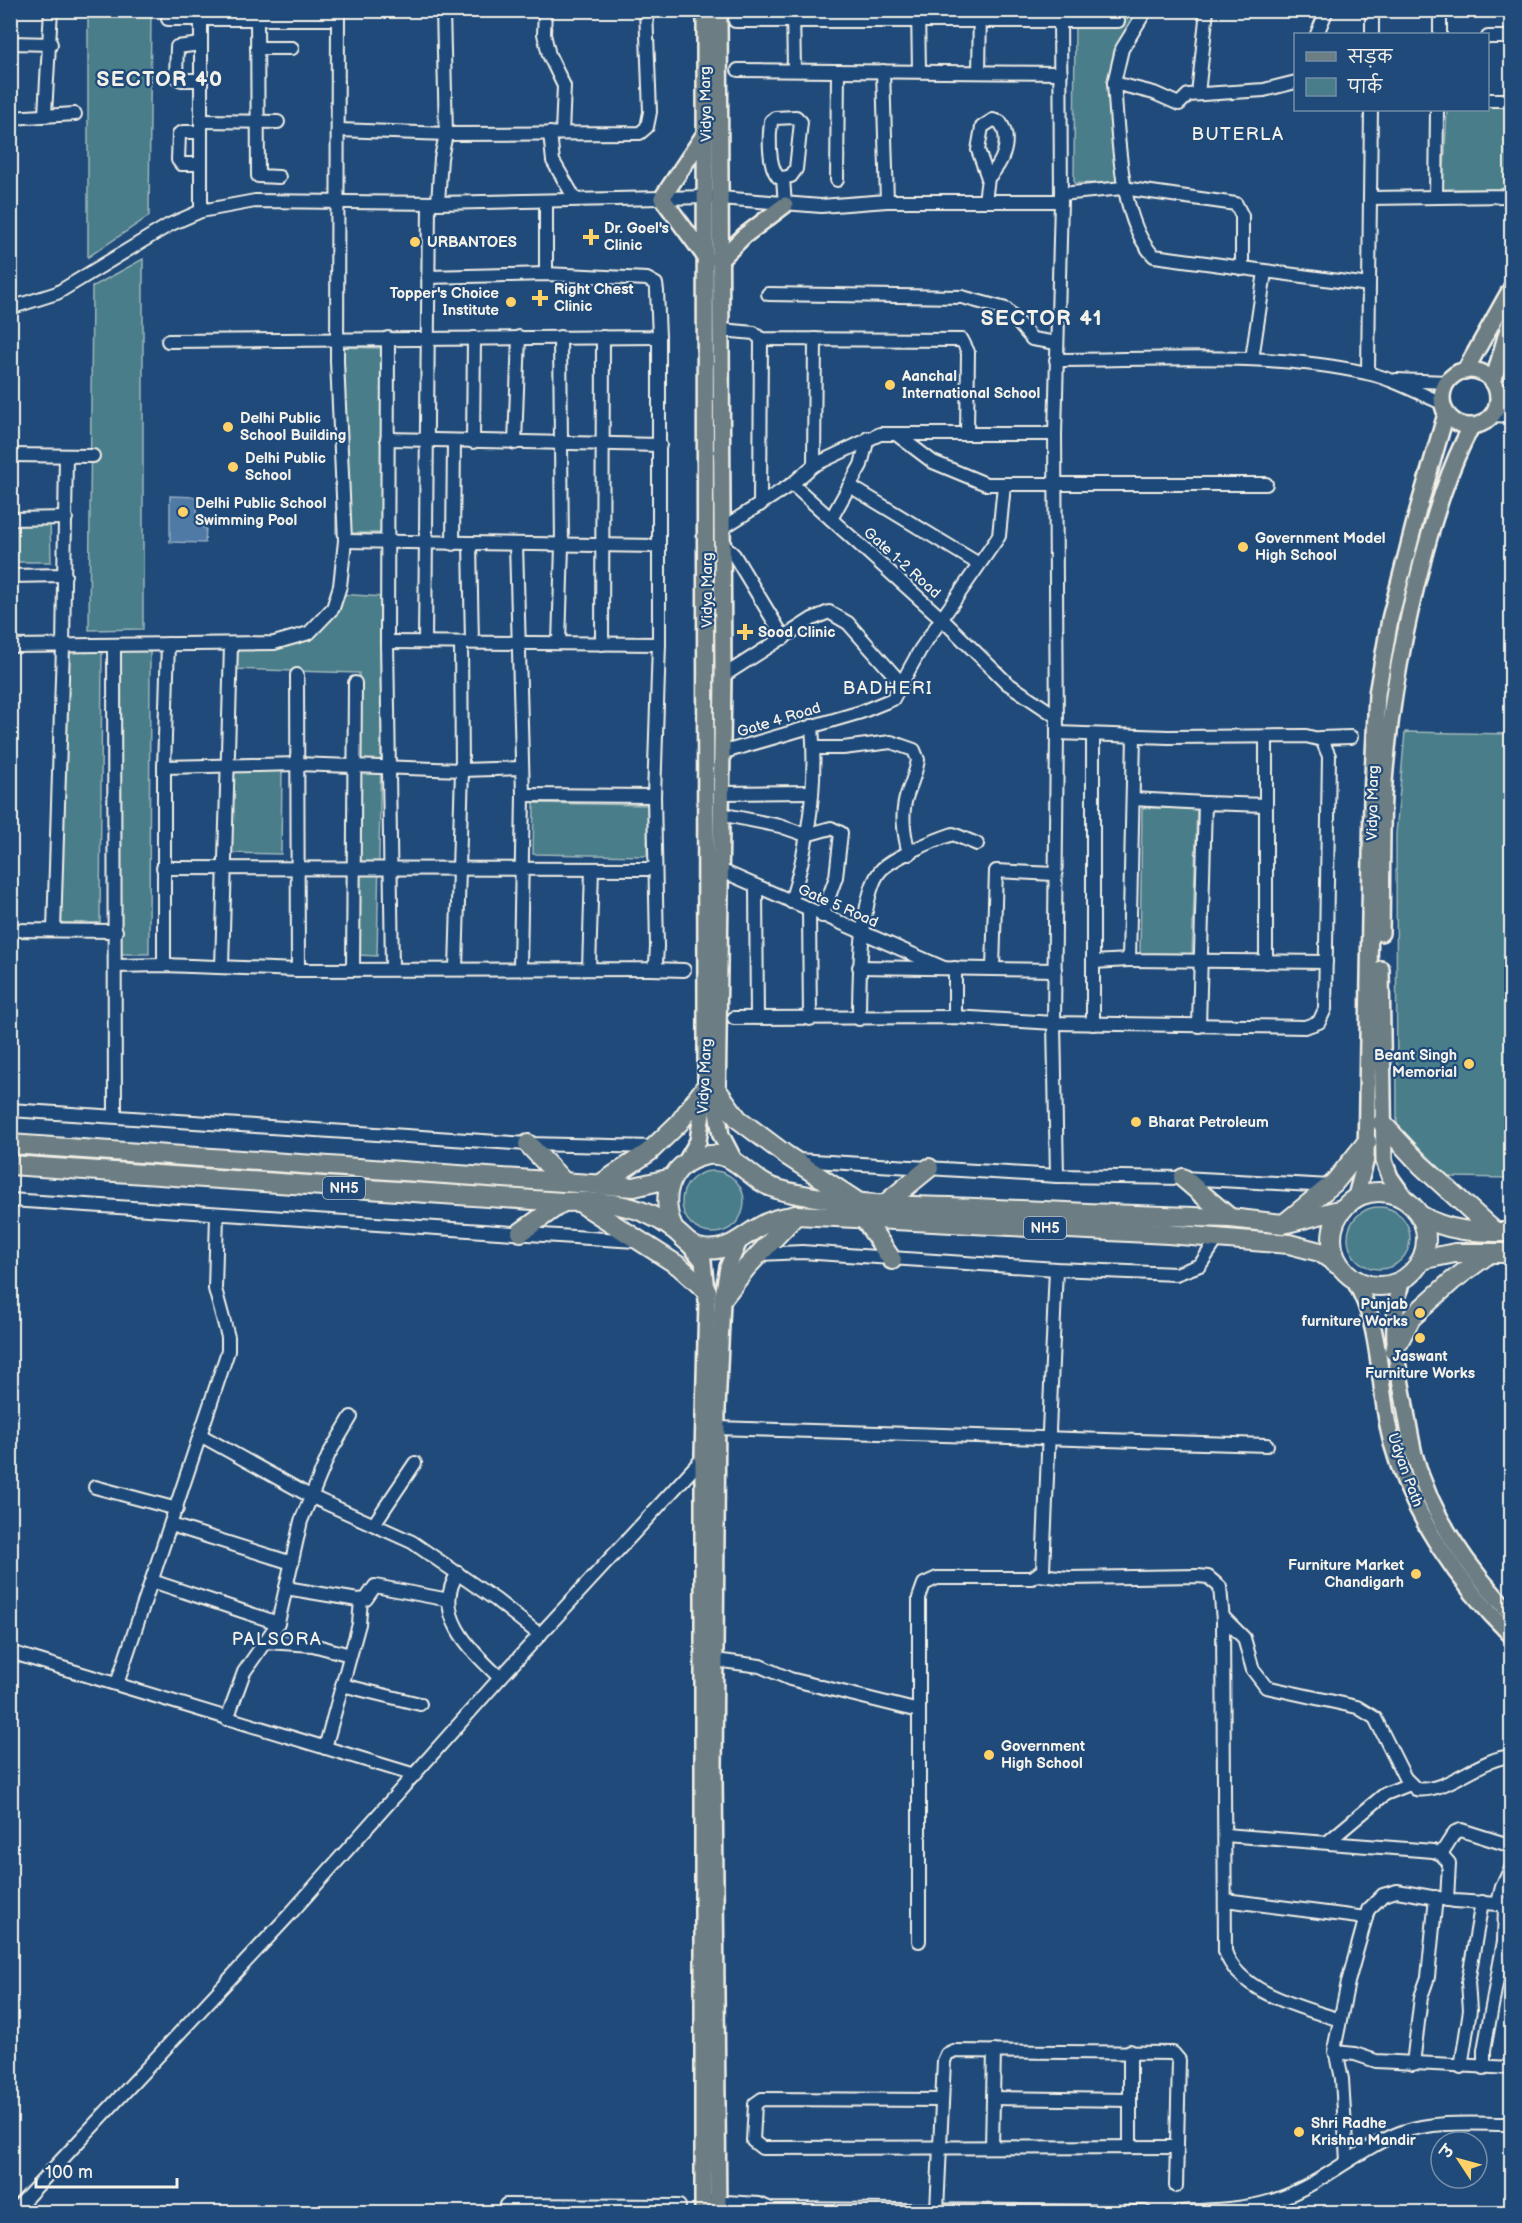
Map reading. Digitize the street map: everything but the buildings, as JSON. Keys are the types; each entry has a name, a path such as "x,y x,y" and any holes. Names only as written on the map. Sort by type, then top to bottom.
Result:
{"highway":[{"path":"599,1185 654,1147 712,1088 738,1119 793,1160 859,1202"},
{"path":"1382,1124 1421,1165 1503,1232"},
{"path":"1282,1224 1330,1186 1367,1143"},
{"name":"NH5","path":"10,1144 634,1187 678,1171 703,1156 719,1155 734,1160 754,1179 773,1188 797,1194 859,1202 1230,1218 1282,1224 1348,1205 1369,1192 1385,1192 1407,1200"},
{"path":"528,1144 564,1182"},
{"name":"NH5","path":"10,1165 571,1202 619,1203 640,1209 673,1228 688,1243 703,1249 725,1248 773,1220 796,1215 1218,1238 1289,1244 1320,1252 1353,1280"},
{"path":"885,1204 929,1168"},
{"path":"673,1228 666,1210 678,1171"},
{"path":"1183,1178 1230,1218"},
{"path":"1407,1200 1420,1215 1439,1226 1458,1231 1503,1232"},
{"path":"521,1232 571,1202 679,1266 715,1295 760,1254 796,1215"},
{"path":"1338,1265 1332,1247 1334,1221 1348,1205"},
{"path":"1353,1280 1369,1286 1401,1282 1421,1260 1425,1237 1420,1215"},
{"path":"865,1220 892,1260"},
{"path":"1421,1260 1455,1253 1512,1253"},
{"path":"1394,1352 1411,1318 1452,1281 1490,1253"}],"main road":[{"name":"Vidya Marg","path":"705,10 706,132 714,198"},
{"name":"Vidya Marg","path":"719,10 714,198 712,1088 721,1135 734,1160"},
{"path":"706,132 662,198 714,259 786,205"},
{"name":"Vidya Marg","path":"678,1171 698,1141 712,1088 720,870 720,753 723,676 722,330 714,259"},
{"path":"1466,371 1512,286"},
{"path":"1501,392 1475,370 1466,371 1456,374 1447,382 1442,394 1444,409 1454,422 1471,427 1484,423 1493,415 1501,392 1512,315"},
{"name":"Vidya Marg","path":"1348,1205 1361,1183 1367,1143 1372,796 1377,694 1390,620 1444,409"},
{"name":"Vidya Marg","path":"1407,1200 1390,1177 1384,1161 1381,979 1383,797 1394,693 1406,621 1434,516 1460,447 1471,427"},
{"path":"709,2209 710,1457 715,1295 744,1237"},
{"path":"688,1243 703,1261 715,1295 717,1428 710,1457 715,1660 709,2209"},
{"name":"Udyan Path","path":"1353,1280 1366,1300 1392,1443 1416,1507 1451,1564 1488,1612 1512,1636"},
{"name":"Udyan Path","path":"1401,1282 1393,1319 1394,1352 1415,1455 1428,1493 1440,1517 1485,1587 1512,1614"}],"street":[{"path":"45,114 51,44 51,10"},
{"path":"425,642 428,277 434,203 446,134 443,10"},
{"path":"545,10 544,34 549,55 564,86 556,133 549,142 556,169 575,199"},
{"path":"339,130 446,134 633,135 640,133 647,127 650,111 646,10"},
{"path":"1146,10 1122,49 1114,83 1123,188 1137,226 1154,256 1369,285"},
{"path":"1198,94 1207,10"},
{"path":"1317,33 1327,10"},
{"path":"1372,10 1372,33"},
{"path":"1440,10 1440,33"},
{"path":"10,646 231,645 284,641 309,633 337,600 345,541 337,339 338,15 257,19 168,19"},
{"path":"735,21 793,15 1060,15 1118,16 1138,23"},
{"path":"793,15 794,70"},
{"path":"918,15 918,71"},
{"path":"979,72 980,15"},
{"path":"1057,1176 1054,1023 1057,733 1055,434 1061,198 1060,15"},
{"path":"201,18 201,211"},
{"path":"257,19 258,176 279,177"},
{"path":"1489,37 1512,37"},
{"path":"10,44 51,44"},
{"path":"201,44 177,47 176,77 181,80 201,80"},
{"path":"257,48 292,48"},
{"path":"738,70 1061,73"},
{"path":"837,180 838,70"},
{"path":"883,71 886,201"},
{"path":"1114,83 1154,93 1179,104 1188,95 1264,90 1294,82"},
{"path":"1489,100 1512,100"},
{"path":"1368,373 1371,111"},
{"path":"1436,197 1437,111"},
{"path":"10,118 45,114 75,114"},
{"path":"796,117 801,123 796,169 791,176 783,178 778,177 773,168 771,121 775,118 796,117"},
{"path":"201,164 181,164 178,160 180,132 201,126 257,121 278,122"},
{"path":"783,178 786,205"},
{"path":"985,201 988,178"},
{"path":"10,308 57,293 169,225 201,211 255,201 434,203 714,198 786,205 1061,198 1123,188 1236,204 1242,216 1242,269"},
{"path":"1370,198 1508,196 1512,189"},
{"path":"546,201 546,274"},
{"path":"1252,359 1265,272"},
{"path":"428,277 546,274 633,277 652,281 657,291 660,445 657,546 659,644 654,796 657,947 656,963 651,969"},
{"path":"768,294 962,297 1006,309 1032,339 1057,343"},
{"path":"722,330 754,333 761,339 962,340 968,352 967,433"},
{"path":"515,443 519,337"},
{"path":"559,643 562,546 560,337"},
{"path":"602,644 603,337"},
{"path":"168,340 659,337"},
{"path":"387,338 387,642 392,968"},
{"path":"473,442 474,338"},
{"path":"760,505 761,339"},
{"path":"814,465 815,339"},
{"path":"1056,360 1252,359 1299,362 1368,373 1389,380 1444,409"},
{"path":"1389,380 1447,382"},
{"path":"1493,415 1512,416"},
{"path":"784,638 721,535 760,505 792,484 814,465 868,438 896,434 1055,434"},
{"path":"896,434 933,462 973,480 1004,485 1266,484"},
{"path":"831,519 861,465 868,438"},
{"path":"387,439 660,445"},
{"path":"453,544 454,441"},
{"path":"10,455 93,456"},
{"path":"54,930 65,575 66,456"},
{"name":"Gate 1-2 Road","path":"792,484 941,618 1007,683 1056,716"},
{"name":"Gate 4 Road","path":"720,753 885,704 893,699 913,661 1002,529 1004,485"},
{"path":"850,486 979,564"},
{"path":"10,519 66,518"},
{"path":"345,541 387,544 657,546"},
{"path":"456,968 470,544"},
{"path":"516,544 523,795 520,968"},
{"path":"10,576 65,575"},
{"path":"723,676 812,619 829,612 848,623 902,684"},
{"path":"387,642 659,644"},
{"path":"164,965 164,767 168,644"},
{"path":"222,967 231,645"},
{"path":"114,647 115,1116"},
{"path":"297,675 298,970"},
{"path":"353,969 355,682"},
{"path":"791,902 801,872 812,792 814,748 812,726"},
{"path":"1057,733 1093,736 1351,737"},
{"path":"1093,736 1093,1024"},
{"path":"1129,960 1134,736"},
{"path":"1266,738 1266,962"},
{"path":"734,1018 955,1017 1093,1024 1305,1027 1315,1024 1322,1019 1325,1009 1329,756 1327,746 1319,738"},
{"path":"814,748 843,748 891,742 914,750 918,760 907,794 904,819 909,854"},
{"path":"164,767 297,764 462,770 522,768"},
{"path":"720,793 812,792"},
{"path":"523,795 654,796"},
{"path":"1133,799 1266,805"},
{"path":"1199,1026 1205,803"},
{"path":"720,814 780,826 806,835 831,828 841,833 836,877 822,916"},
{"path":"859,1019 859,967 870,898 878,875 891,863 953,834 977,844"},
{"path":"164,868 655,869"},
{"path":"589,969 592,869"},
{"name":"Gate 5 Road","path":"720,870 864,934 949,968"},
{"path":"993,968 996,871 1054,874"},
{"path":"756,887 757,1018"},
{"path":"808,910 810,1019"},
{"path":"10,930 116,931"},
{"path":"1093,962 1129,960 1326,962"},
{"path":"116,966 164,965 298,970 392,968 684,970"},
{"path":"859,967 1055,970"},
{"path":"949,968 955,1017"},
{"path":"10,1110 528,1144 654,1147"},
{"path":"793,1160 1057,1176 1183,1178 1330,1186"},
{"path":"10,1200 639,1241"},
{"path":"117,1684 202,1436 228,1351 228,1337 215,1289 217,1214"},
{"path":"760,1254 802,1252 892,1260 1176,1274 1200,1265 1218,1238"},
{"path":"1039,1575 1044,1563 1047,1440 1056,1269"},
{"path":"227,1719 244,1672 278,1623 297,1532 310,1496 334,1444 351,1417"},
{"path":"717,1428 1266,1445"},
{"path":"202,1436 310,1496 412,1542 459,1572 540,1635"},
{"path":"13,2212 415,1775 500,1678 710,1457"},
{"path":"374,1524 415,1463"},
{"path":"95,1487 177,1509"},
{"path":"171,1525 292,1563"},
{"path":"459,1572 451,1587 449,1600 458,1631 500,1678"},
{"path":"919,1941 918,1607 924,1584 937,1578 1032,1578 1039,1575 1070,1578 1208,1577 1220,1587 1223,1617 1225,1951 1237,1973 1288,2003 1340,2020"},
{"path":"152,1581 278,1623"},
{"path":"286,1588 361,1600 368,1597 371,1588 375,1586 449,1600"},
{"path":"325,1748 358,1624 361,1600"},
{"path":"1223,1617 1244,1638 1253,1670 1266,1687 1357,1707 1375,1718 1410,1784 1416,1790 1431,1789 1484,1763 1512,1756"},
{"path":"266,1642 313,1645 350,1655"},
{"path":"10,1652 415,1775"},
{"path":"715,1660 760,1666 790,1679 919,1712"},
{"path":"342,1686 420,1704"},
{"path":"1329,1842 1385,1794 1410,1784"},
{"path":"1441,1854 1458,1830 1512,1846"},
{"path":"1225,1835 1422,1848 1441,1854 1449,1863 1428,1977 1421,1997 1413,2064"},
{"path":"1484,2068 1484,2050 1504,1941 1505,1904 1502,1887 1512,1866"},
{"path":"1347,2161 1342,2079 1335,2052 1340,2020 1366,1918 1374,1902 1390,1892 1505,1904"},
{"path":"1225,1900 1366,1918"},
{"path":"1461,2067 1470,2010 1468,1982 1482,1902"},
{"path":"992,2147 994,2051"},
{"path":"1130,2051 1130,2146"},
{"path":"937,2210 944,2061 950,2052 1130,2051 1165,2052 1177,2056 1176,2186"},
{"path":"1335,2052 1351,2053 1376,2061 1512,2068"},
{"path":"993,2098 1129,2100"},
{"path":"941,2100 762,2099 755,2104 752,2111 753,2141 762,2148 1177,2147"},
{"path":"1178,2212 1259,2205 1287,2196 1395,2135 1425,2126 1512,2124"},
{"path":"10,2201 24,2201"},
{"path":"709,2209 759,2204 767,2211 1145,2212"},
{"path":"506,2205 533,2209 645,2209 679,2206"}],"green space":[{"path":"88,11 151,11 149,216 88,257"},
{"path":"1075,11 1138,11 1115,56 1127,184 1074,183"},
{"path":"1489,107 1511,107 1511,174 1504,190 1443,189 1447,111 1489,111"},
{"path":"143,259 143,629 89,630 92,287"},
{"path":"337,347 383,348 382,533 336,533"},
{"path":"50,518 51,562 11,562 10,519"},
{"path":"338,594 384,597 377,956 357,955 359,673 228,669 229,648 297,644 316,631"},
{"path":"119,648 150,648 149,954 118,954"},
{"path":"62,651 102,651 100,923 61,923"},
{"path":"1405,732 1511,734 1511,1178 1449,1177 1397,1126 1396,834"},
{"path":"230,768 282,769 281,854 229,853"},
{"path":"534,803 648,805 647,856 533,854"},
{"path":"1142,808 1197,808 1192,956 1140,955"},
{"path":"713,1171 725,1173 735,1180 742,1190 744,1202 742,1214 735,1224 725,1231 713,1233 701,1231 691,1224 684,1214 682,1202 684,1190 691,1180 701,1173"},
{"path":"1379,1207 1391,1209 1401,1216 1408,1226 1410,1238 1408,1250 1401,1260 1391,1267 1379,1269 1367,1267 1357,1260 1350,1250 1348,1238 1350,1226 1357,1216 1367,1209"}],"water":[{"name":"Delhi Public School Swimming Pool","path":"170,496 198,497 196,526 206,528 205,543 170,542"}],"place":[{"name":"Dr. Goel's Clinic","path":"591,237"},
{"name":"URBANTOES","path":"415,242"},
{"name":"Right Chest Clinic","path":"540,298"},
{"name":"Topper's Choice Institute","path":"511,302"},
{"name":"Aanchal International School","path":"890,385"},
{"name":"Delhi Public School Building","path":"228,427"},
{"name":"Delhi Public School","path":"233,467"},
{"name":"Delhi Public School Swimming Pool","path":"183,512"},
{"name":"Government Model High School","path":"1243,547"},
{"name":"Sood Clinic","path":"745,632"},
{"name":"Beant Singh Memorial","path":"1469,1064"},
{"name":"Bharat Petroleum","path":"1136,1122"},
{"name":"Punjab furniture Works","path":"1420,1313"},
{"name":"Jaswant Furniture Works","path":"1420,1338"},
{"name":"Furniture Market Chandigarh","path":"1416,1574"},
{"name":"Government High School","path":"989,1755"},
{"name":"Shri Radhe Krishna Mandir","path":"1299,2132"}],"district":[{"name":"SECTOR 40","path":"160,79"},
{"name":"BUTERLA","path":"1238,134"},
{"name":"SECTOR 41","path":"1042,318"},
{"name":"BADHERI","path":"888,688"},
{"name":"PALSORA","path":"277,1639"}]}
